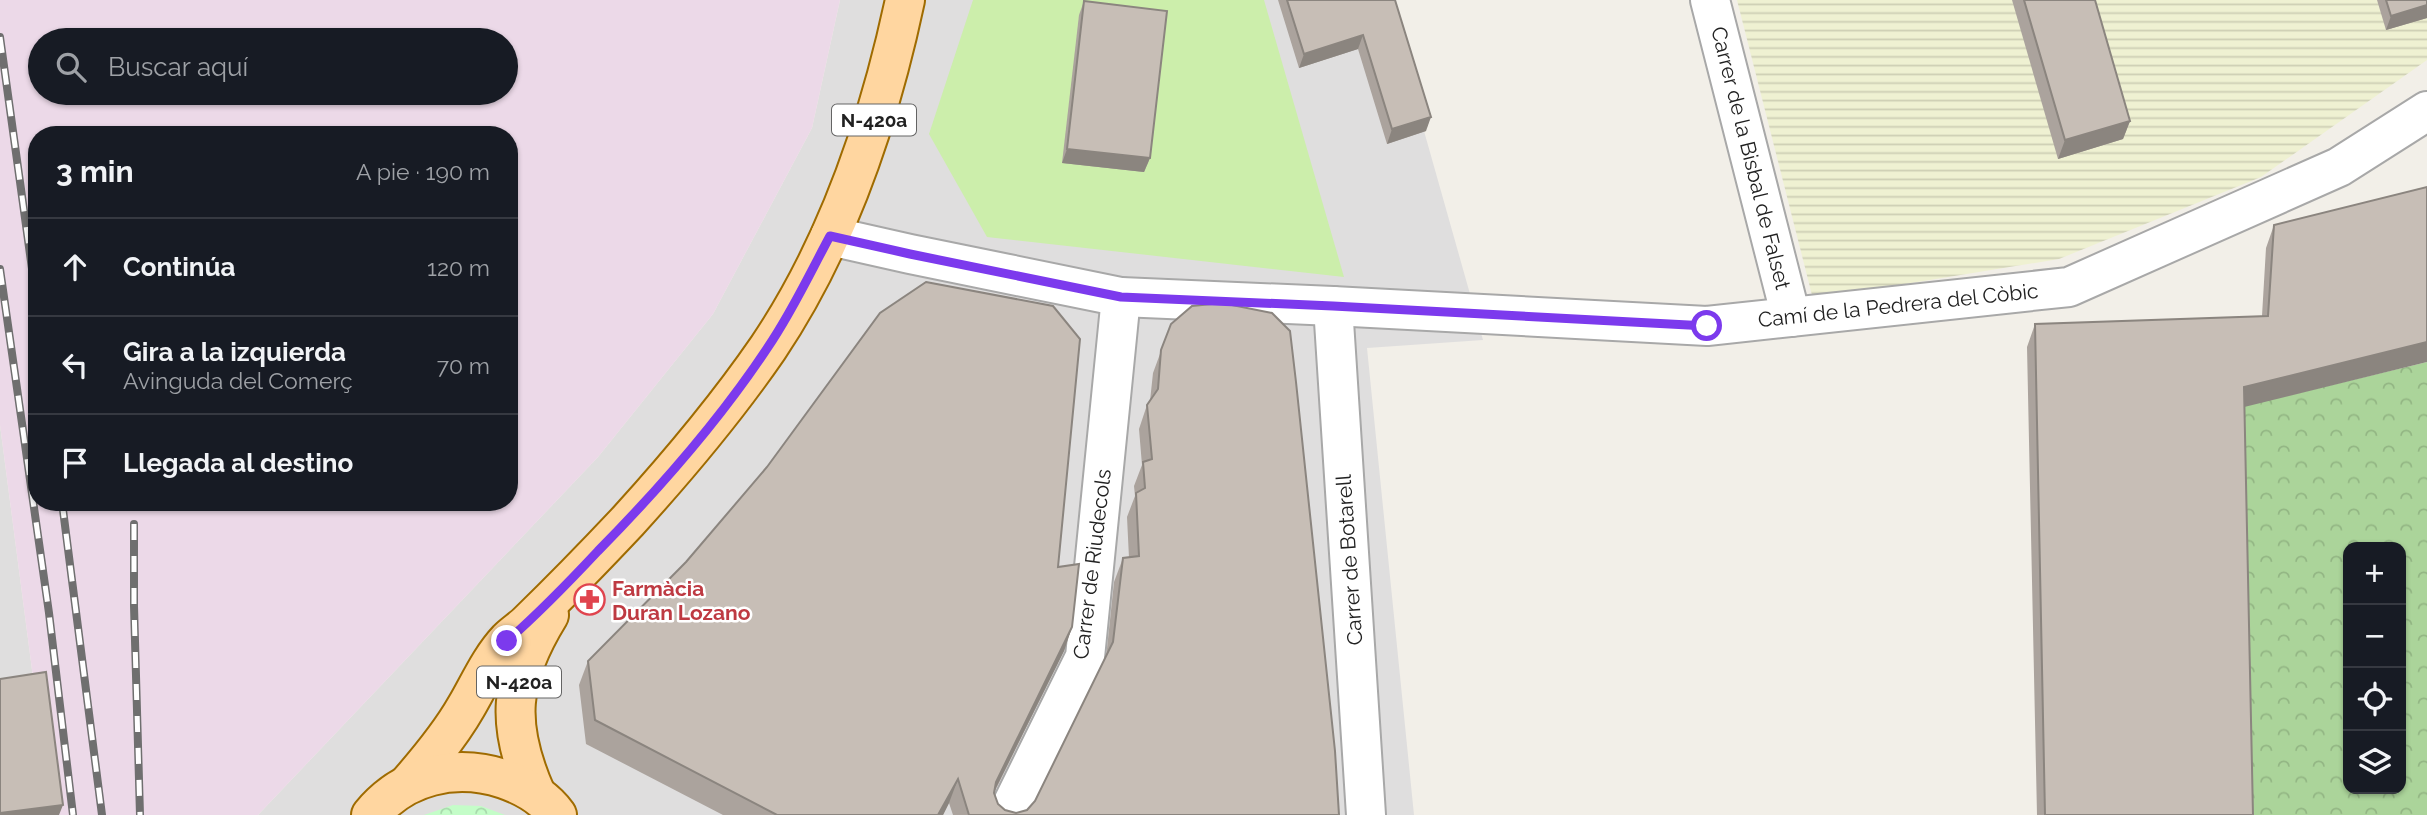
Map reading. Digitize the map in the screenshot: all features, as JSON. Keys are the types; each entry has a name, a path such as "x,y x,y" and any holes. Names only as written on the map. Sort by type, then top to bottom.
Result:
{"main road":[{"name":"N-420a","path":"409,783 449,734 486,670 507,641 571,579 663,481 736,393 783,322 830,236 863,155 887,75 905,0"},
{"name":"N-420a","path":"546,805 517,741 515,696 528,651 571,579"},
{"name":"N-420a","path":"371,815 391,794 409,783 451,771 486,773 517,783 546,805"}],"street":[{"name":"Carrer de la Bisbal de Falset","path":"1710,0 1791,317"},
{"name":"Camí de la Pedrera del Còbic","path":"830,236 1121,297 1707,326 2069,287 2339,167 2427,111"},
{"name":"Carrer de Riudecols","path":"1007,815 1085,657 1121,297"},
{"name":"Carrer de Botarell","path":"1333,306 1366,815"}],"shaded area":[{"path":"0,0 840,0 812,128 713,314 598,457 258,815 51,815 0,425"},
{"path":"840,0 1387,0 1483,340 1367,348 1414,815 258,815 598,457 713,314 812,128"},
{"path":"0,425 51,815 0,815"}],"green space":[{"path":"973,0 1264,0 1344,277 987,237 929,134"},
{"path":"1737,0 2427,0 2427,60 2261,177 2059,259 1813,299"},
{"path":"2427,362 2427,815 2244,815 2236,408"},
{"path":"453,805 481,806 505,815 424,815"}],"building":[{"path":"1287,0 1395,0 1431,117 1392,129 1363,35 1304,54"},
{"path":"2024,0 2095,0 2130,121 2065,140"},
{"path":"2386,0 2427,0 2427,5 2391,16"},
{"path":"1084,1 1167,11 1150,158 1067,149"},
{"path":"2427,187 2427,342 2244,387 2253,815 2045,815 2035,324 2268,316 2274,225"},
{"path":"926,282 1053,306 1080,339 1058,567 1079,564 1072,627 996,782 994,793 998,804 1005,810 1016,813 1027,810 1035,801 1113,642 1123,558 1139,556 1136,493 1145,488 1143,462 1152,459 1147,405 1158,389 1161,350 1171,324 1192,306 1222,303 1272,313 1290,331 1335,751 1339,815 969,815 958,779 938,815 777,815 595,720 588,661 686,562 767,467 880,313"},
{"path":"46,672 63,805 0,813 0,679"}],"railway":[{"path":"0,37 28,240"},
{"path":"0,269 28,466"},
{"path":"34,511 73,815"},
{"path":"63,511 102,815"},
{"path":"134,524 140,815"}],"place":[{"name":"Farmàcia Duran Lozano","path":"589,600"}],"route":[{"path":"507,641 527,624 627,521 736,393 769,346 830,236 1121,297 1707,326"}]}
